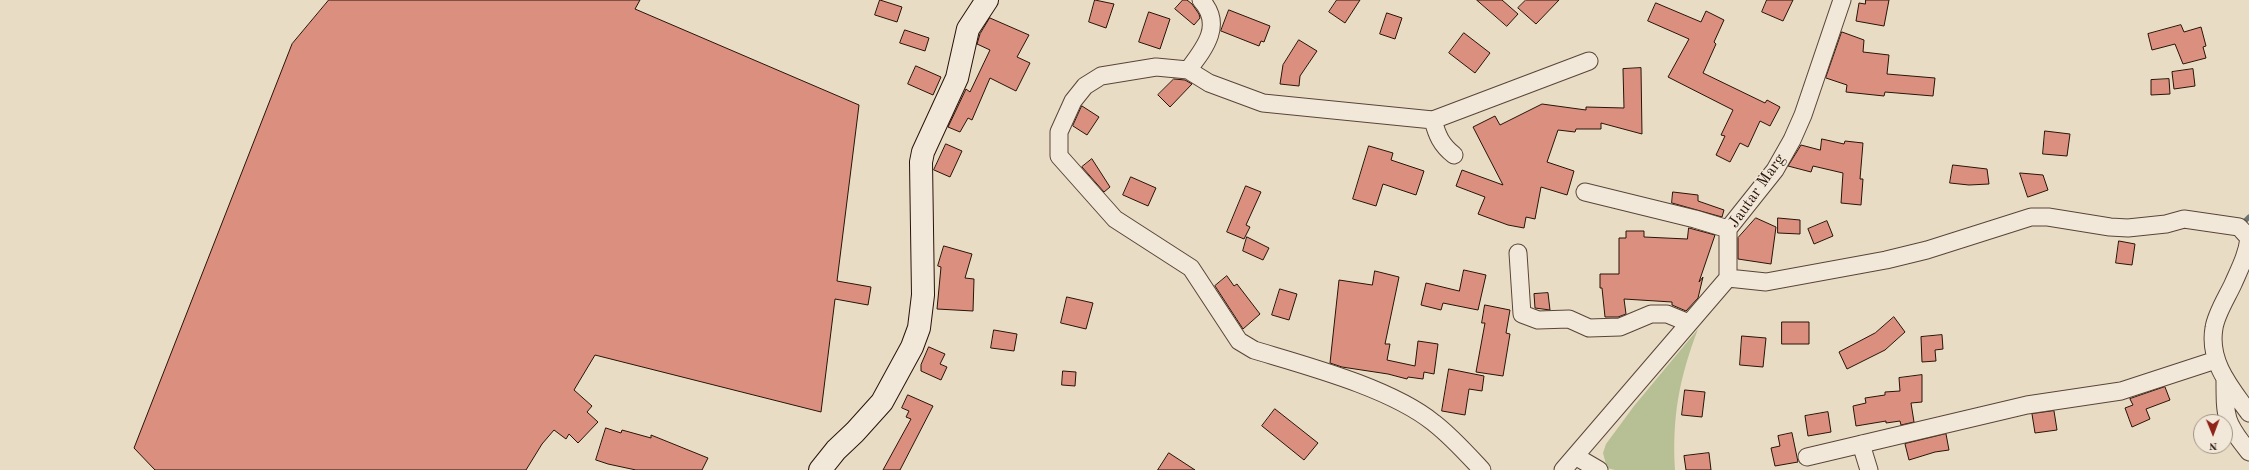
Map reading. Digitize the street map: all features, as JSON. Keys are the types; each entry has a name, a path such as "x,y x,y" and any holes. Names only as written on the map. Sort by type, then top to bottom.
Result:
{"street":[{"path":"820,470 836,450 855,432 882,402 912,347 919,328 923,294 921,162 957,78 968,29 987,0"},
{"path":"1188,70 1207,45 1211,35 1209,14 1201,0"},
{"name":"Jautar Marg","path":"1728,278 1728,229 1775,170 1792,140 1803,115 1842,0"},
{"path":"1482,470 1434,422 1408,405 1364,386 1254,350 1239,341 1191,268 1115,219 1059,156 1059,132 1073,101 1085,86 1101,76 1156,67 1188,70 1209,83 1263,103 1433,120 1589,61"},
{"path":"1433,120 1438,137 1445,148 1454,155"},
{"path":"1585,192 1695,219 1728,229"},
{"path":"1563,470 1728,278 1766,282 1886,260 1927,250 2031,217 2066,219 2110,228 2144,227 2184,219 2239,228 2249,238 2247,253 2214,327 2213,345 2216,360 2225,380 2249,413"},
{"path":"1518,253 1522,314 1529,319 1569,319 1581,326 1600,328 1620,327 1651,314 1667,314 1689,323"},
{"path":"1807,457 2027,405 2121,391 2216,360"},
{"path":"2225,380 2225,411 2231,430 2249,452"},
{"path":"1861,444 1869,470"},
{"path":"1575,456 1599,470"}],"green space":[{"path":"1698,329 1691,347 1678,398 1674,451 1675,470 1615,470 1607,468 1603,453 1606,444 1634,406"}],"building":[{"path":"329,0 640,0 635,9 859,105 837,281 871,287 868,305 835,299 821,412 595,355 574,390 592,406 587,412 598,422 578,443 569,434 566,439 554,430 542,444 526,470 155,470 134,448 292,44"},
{"path":"880,0 902,7 897,22 875,15"},
{"path":"1095,0 1114,4 1106,28 1089,22"},
{"path":"1183,0 1187,0 1192,4 1199,14 1200,18 1194,25 1175,9"},
{"path":"1337,0 1360,0 1345,23 1329,12"},
{"path":"1477,0 1502,0 1518,14 1507,26"},
{"path":"1526,0 1559,0 1536,24 1518,8"},
{"path":"1767,0 1793,0 1783,21 1762,12"},
{"path":"1866,0 1889,0 1884,26 1856,21 1859,3 1865,4"},
{"path":"1656,3 1701,22 1706,11 1724,20 1714,42 1716,44 1703,73 1765,103 1767,100 1780,107 1770,126 1760,121 1748,147 1740,143 1730,162 1716,155 1725,136 1721,135 1733,110 1668,77 1689,39 1648,21"},
{"path":"1229,10 1270,26 1264,42 1261,41 1259,46 1221,31"},
{"path":"1149,12 1170,19 1160,49 1139,42"},
{"path":"1387,13 1402,18 1395,39 1380,34"},
{"path":"990,18 1029,35 1017,57 1030,63 1016,91 990,78 972,120 968,118 960,132 948,127 966,89 970,92 990,50 977,44 980,34"},
{"path":"2181,25 2184,32 2201,27 2206,46 2203,47 2206,58 2183,64 2175,44 2152,50 2148,34"},
{"path":"905,30 929,38 925,51 900,43"},
{"path":"1842,32 1864,40 1863,52 1889,55 1887,74 1935,78 1933,96 1885,92 1884,96 1846,92 1847,85 1826,78"},
{"path":"1464,33 1490,53 1475,73 1449,53"},
{"path":"1299,40 1317,51 1300,76 1299,86 1280,84 1283,65"},
{"path":"916,66 941,77 933,95 908,84"},
{"path":"1641,68 1642,134 1601,123 1601,129 1576,129 1575,132 1558,130 1547,162 1574,171 1567,195 1541,187 1535,219 1526,217 1524,228 1508,225 1478,214 1485,197 1456,186 1462,170 1503,185 1473,127 1495,116 1500,125 1542,104 1586,110 1586,107 1624,108 1623,69"},
{"path":"2193,69 2195,86 2174,89 2172,72"},
{"path":"1174,79 1185,80 1192,84 1170,107 1158,95"},
{"path":"2169,79 2170,94 2151,95 2151,80"},
{"path":"1082,106 1099,117 1087,135 1073,126"},
{"path":"2045,131 2070,134 2067,156 2043,154"},
{"path":"1822,139 1844,144 1845,141 1863,143 1860,179 1863,179 1861,205 1841,203 1843,173 1813,166 1811,172 1788,166 1801,145 1820,150"},
{"path":"946,144 962,151 950,177 934,170"},
{"path":"1369,146 1393,153 1391,160 1424,171 1416,195 1383,184 1376,206 1353,199"},
{"path":"1092,159 1110,187 1104,192 1082,167"},
{"path":"1953,165 1987,169 1989,184 1969,185 1950,183"},
{"path":"2020,173 2043,175 2048,190 2028,197"},
{"path":"1131,177 1156,188 1148,206 1123,195"},
{"path":"1246,186 1261,192 1246,225 1250,227 1244,239 1227,232"},
{"path":"1673,192 1698,195 1698,201 1724,210 1722,217 1672,203"},
{"path":"1756,218 1776,227 1771,264 1738,259 1738,238"},
{"path":"1778,218 1800,220 1800,234 1778,233"},
{"path":"1827,221 1833,236 1814,244 1808,229"},
{"path":"1689,228 1715,235 1699,282 1703,277 1698,298 1686,311 1672,305 1672,302 1624,299 1626,314 1618,317 1605,317 1602,288 1600,288 1600,274 1619,274 1619,238 1626,238 1626,231 1644,231 1644,237 1687,239"},
{"path":"1247,237 1269,248 1263,260 1243,251"},
{"path":"2119,241 2135,244 2132,265 2116,263"},
{"path":"944,246 972,254 965,278 974,279 973,311 937,309 941,267 938,266"},
{"path":"1464,270 1486,275 1478,310 1443,303 1441,310 1421,305 1426,283 1459,291"},
{"path":"1375,271 1399,277 1385,344 1390,344 1387,360 1415,366 1418,341 1438,344 1434,374 1424,372 1423,379 1408,377 1407,379 1388,374 1342,367 1330,363 1339,280 1372,285"},
{"path":"1227,276 1234,286 1237,284 1260,314 1243,329 1215,286"},
{"path":"1280,289 1297,294 1289,320 1272,315"},
{"path":"1548,293 1550,310 1535,308 1534,294"},
{"path":"1067,297 1093,303 1086,329 1061,323"},
{"path":"1485,305 1510,310 1506,333 1510,334 1503,376 1476,372 1485,323 1482,323"},
{"path":"1894,317 1905,332 1885,350 1847,369 1839,352 1875,333"},
{"path":"1782,322 1809,322 1809,344 1782,344"},
{"path":"994,330 1017,334 1014,351 991,348"},
{"path":"1942,335 1943,349 1935,350 1936,361 1922,362 1921,337"},
{"path":"1742,336 1766,338 1763,367 1740,365"},
{"path":"929,347 945,354 940,364 947,367 941,380 921,371 921,365"},
{"path":"1449,369 1484,376 1482,391 1469,389 1465,415 1442,411"},
{"path":"1063,371 1076,372 1075,386 1062,385"},
{"path":"1922,375 1922,402 1911,403 1914,422 1901,425 1900,421 1886,423 1886,421 1856,426 1853,406 1866,403 1865,398 1885,395 1885,392 1900,391 1899,378"},
{"path":"2165,387 2170,400 2146,409 2150,419 2132,427 2125,408 2133,405 2130,399"},
{"path":"1685,390 1705,392 1702,417 1682,415"},
{"path":"908,395 933,406 900,470 883,470 911,419 906,417 909,411 902,408"},
{"path":"1275,409 1318,443 1304,460 1262,426"},
{"path":"2054,411 2057,430 2035,433 2032,414"},
{"path":"1828,412 1831,432 1808,436 1805,416"},
{"path":"606,428 621,433 622,430 651,438 651,435 708,458 702,470 636,470 608,464 596,460"},
{"path":"1792,433 1798,462 1775,466 1771,448 1780,446 1778,436"},
{"path":"1946,434 1949,450 1935,452 1909,460 1905,444"},
{"path":"1169,453 1195,470 1158,470"},
{"path":"1709,453 1711,470 1686,470 1684,456"}],"waterway":[{"path":"2241,225 2249,217"}]}
